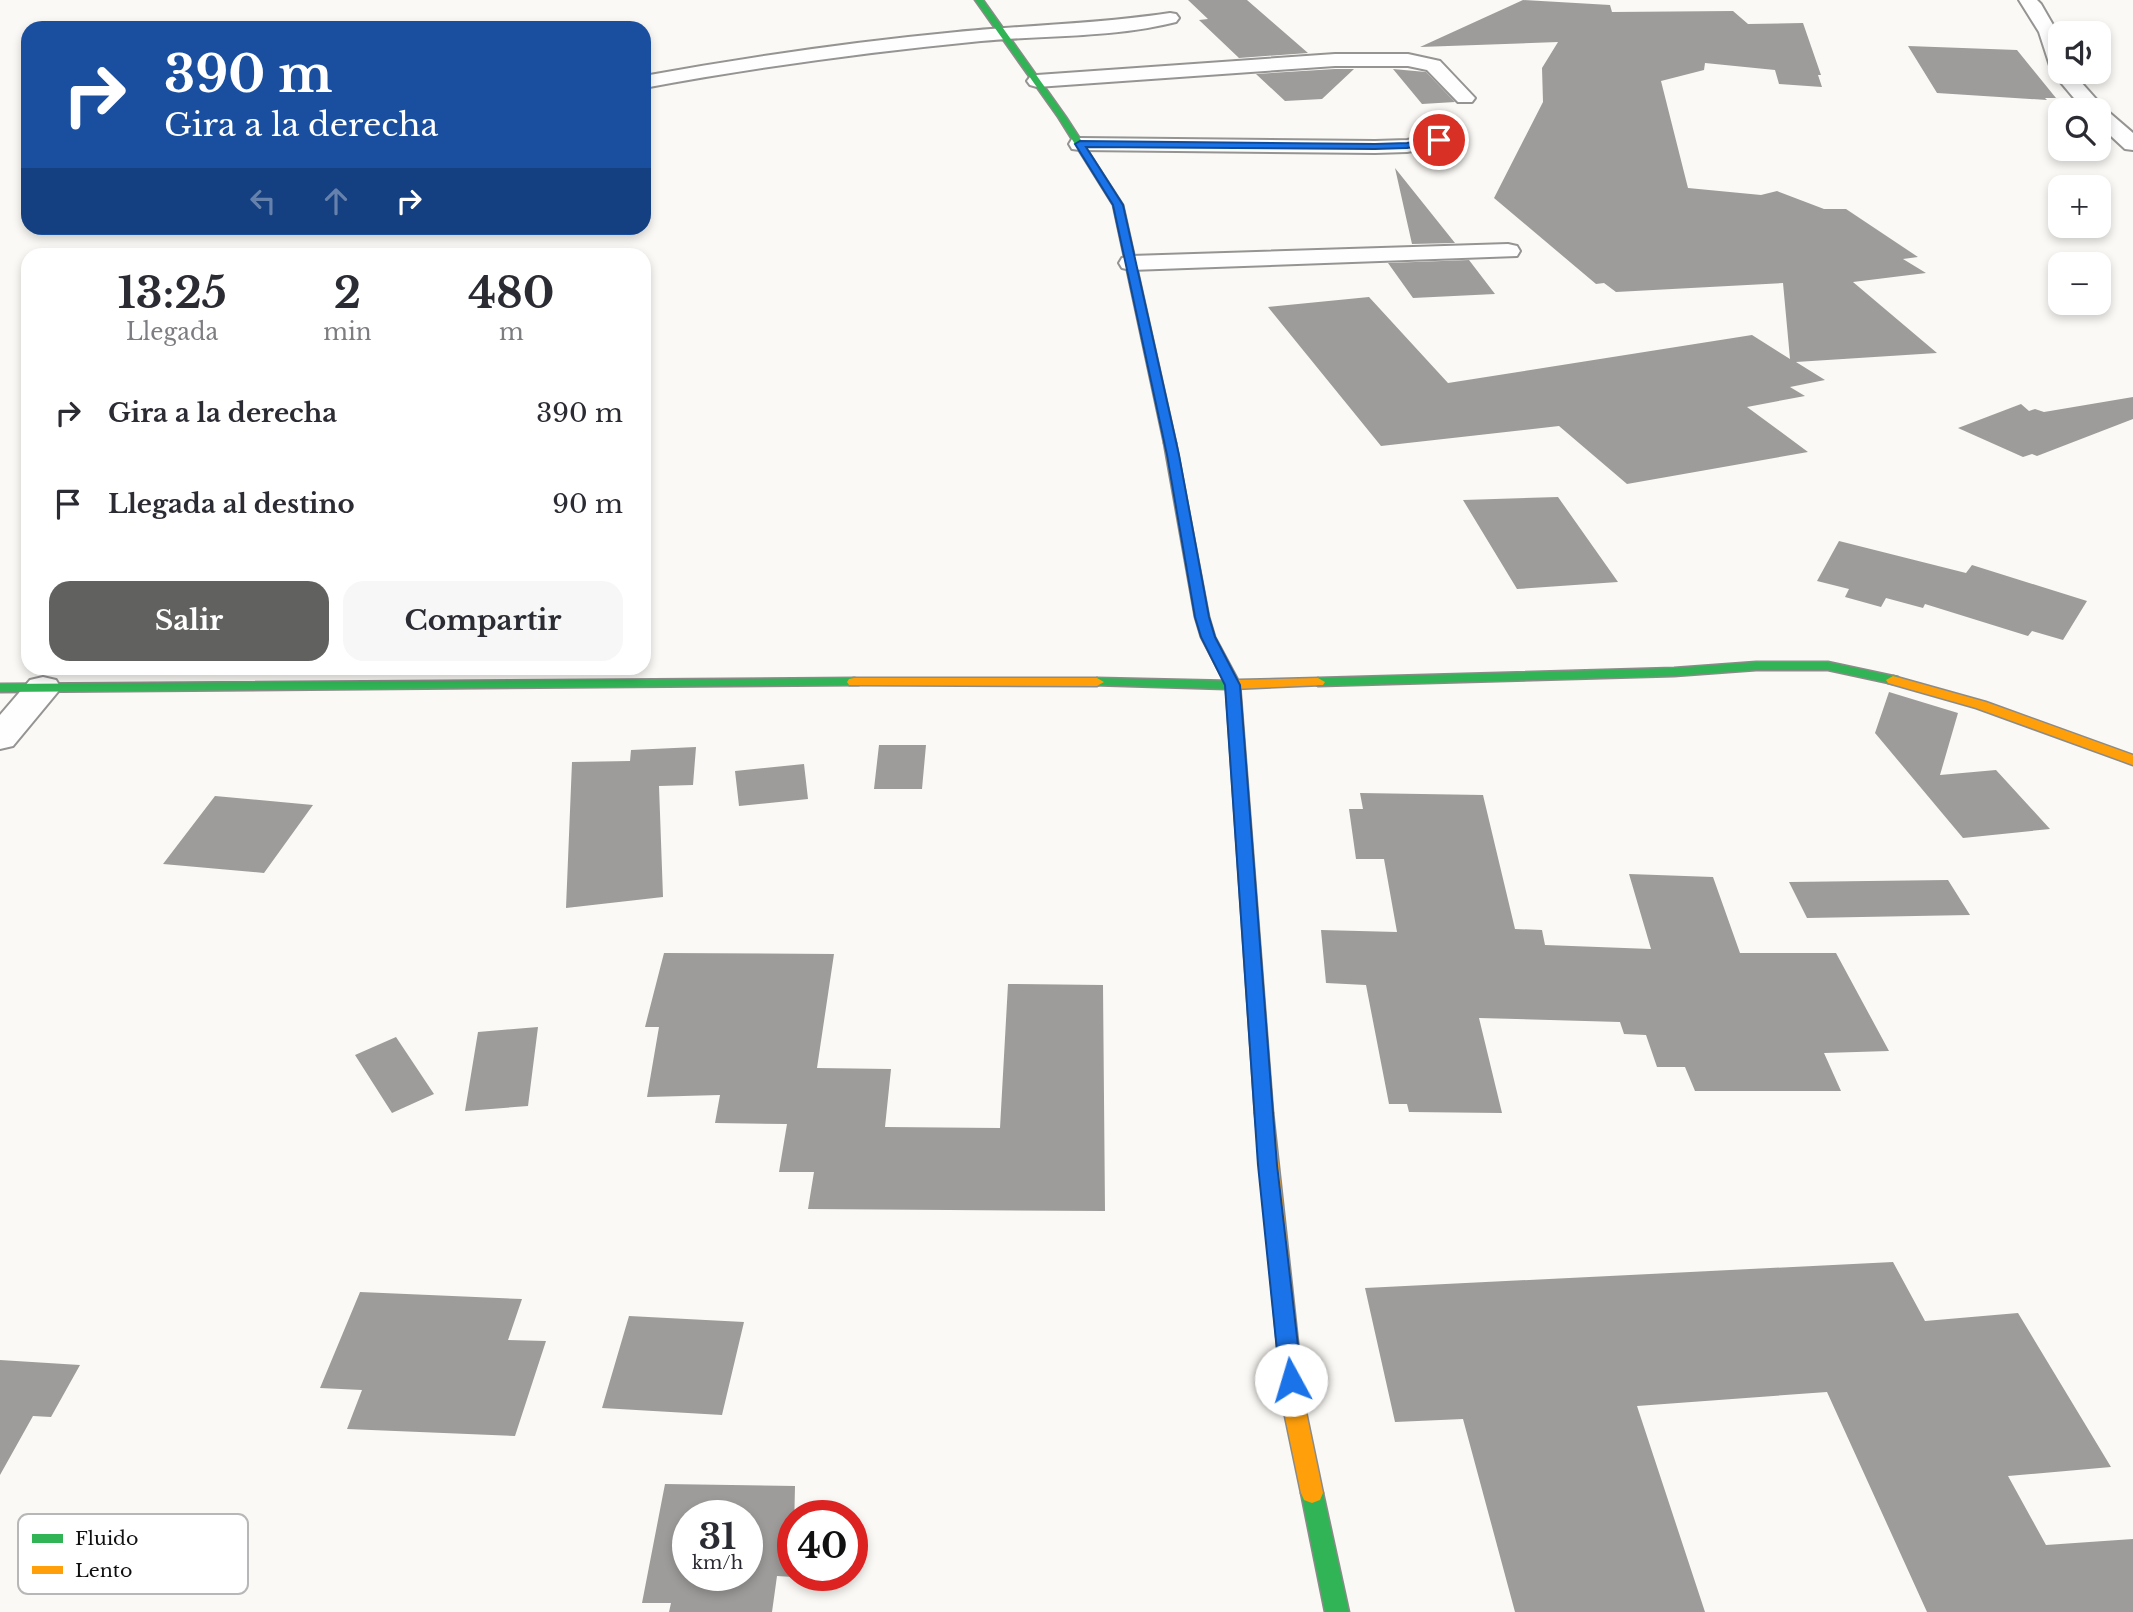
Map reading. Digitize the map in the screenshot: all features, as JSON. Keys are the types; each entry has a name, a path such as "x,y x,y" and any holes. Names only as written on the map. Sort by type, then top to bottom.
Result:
{"street":[{"path":"979,0 1080,144 1118,205 1173,455 1202,617 1208,637 1233,685 1268,1165 1294,1407 1337,1612"},
{"path":"2028,0 2040,13 2048,28"},
{"path":"651,81 868,46 1004,33 1133,25 1170,18"},
{"path":"1037,81 1323,61 1408,60 1433,65 1465,98"},
{"path":"2073,84 2085,98"},
{"path":"2111,124 2133,144"},
{"path":"1080,144 1375,147 1407,146 1439,140"},
{"path":"1131,263 1508,251"},
{"path":"0,688 1041,681 1233,685 1674,672 1756,666 1828,666 1900,681 1981,705 2133,760"},
{"path":"0,738 43,688"}],"building":[{"path":"1188,0 1247,0 1308,53 1239,58 1199,20 1208,19"},
{"path":"1523,0 1610,5 1612,12 1733,11 1748,24 1803,23 1821,75 1818,75 1822,87 1779,84 1775,70 1705,63 1704,70 1661,81 1688,188 1761,195 1777,191 1824,209 1846,209 1918,257 1903,259 1926,273 1853,282 1937,353 1796,362 1825,380 1790,387 1805,396 1747,407 1808,452 1627,484 1559,426 1381,446 1268,307 1369,297 1448,383 1752,335 1790,359 1783,283 1616,292 1604,283 1596,284 1494,198 1543,102 1542,68 1558,42 1420,47"},
{"path":"1908,46 2017,50 2056,98 2045,98 2047,100 1937,93"},
{"path":"1354,69 1322,99 1285,101 1256,74"},
{"path":"1393,69 1426,72 1455,102 1422,104"},
{"path":"1395,168 1455,243 1412,244"},
{"path":"1469,260 1495,294 1413,298 1388,263"},
{"path":"2133,397 2133,419 2037,456 2032,454 2023,457 1958,428 2021,404 2029,411 2035,409 2044,412"},
{"path":"1558,497 1618,582 1517,589 1463,500"},
{"path":"1839,541 1966,573 1972,565 2087,601 2063,640 2032,631 2028,636 1925,604 1923,608 1886,598 1881,607 1845,597 1849,589 1817,581"},
{"path":"1889,692 1958,713 1940,775 1996,770 2050,829 1963,838 1875,733"},
{"path":"879,745 926,745 922,789 874,789"},
{"path":"696,747 693,785 659,786 663,897 566,908 572,762 630,761 631,750"},
{"path":"804,764 808,799 739,806 735,771"},
{"path":"1360,793 1483,795 1515,929 1542,930 1545,945 1651,949 1629,874 1713,877 1740,953 1836,953 1889,1051 1824,1053 1841,1091 1695,1091 1685,1067 1657,1067 1646,1035 1624,1034 1620,1022 1479,1018 1502,1113 1409,1112 1407,1104 1389,1104 1366,985 1326,983 1321,930 1397,932 1384,859 1356,859 1349,809 1363,809"},
{"path":"215,796 313,805 264,873 163,864"},
{"path":"1948,880 1970,915 1807,918 1789,882"},
{"path":"664,953 834,954 817,1068 891,1069 885,1127 1000,1128 1008,984 1103,985 1105,1211 808,1209 814,1172 779,1172 787,1124 715,1123 720,1095 647,1097 659,1027 645,1027"},
{"path":"538,1027 528,1106 465,1111 478,1032"},
{"path":"396,1037 434,1094 392,1113 355,1055"},
{"path":"1893,1262 1925,1321 2018,1313 2111,1467 2008,1476 2046,1545 2133,1539 2133,1612 1927,1612 1827,1392 1637,1406 1705,1612 1515,1612 1463,1419 1395,1422 1365,1288"},
{"path":"360,1292 522,1299 508,1340 546,1341 515,1436 347,1429 362,1390 320,1388"},
{"path":"629,1316 744,1322 722,1415 602,1408"},
{"path":"0,1360 80,1365 51,1417 33,1416 0,1475"},
{"path":"665,1484 795,1486 795,1500 777,1500 777,1576 772,1612 669,1612 671,1603 642,1603"}],"traffic: fast":[{"path":"979,0 1062,117 1118,205 1170,443"},
{"path":"1318,682 1674,672 1756,666 1828,666 1893,680"},
{"path":"0,688 854,682"},
{"path":"1097,682 1233,685 1264,1113"},
{"path":"1312,1493 1337,1612"}],"traffic: slow":[{"path":"1170,443 1202,617 1208,637 1233,685 1318,682"},
{"path":"1893,680 1981,705 2133,760"},
{"path":"854,682 1097,682"},
{"path":"1264,1113 1294,1407 1312,1493"}],"route":[{"path":"1291,1380 1268,1165 1233,685 1208,637 1202,617 1173,455 1118,205 1080,148 1080,144 1375,147 1407,146 1439,140"}]}
